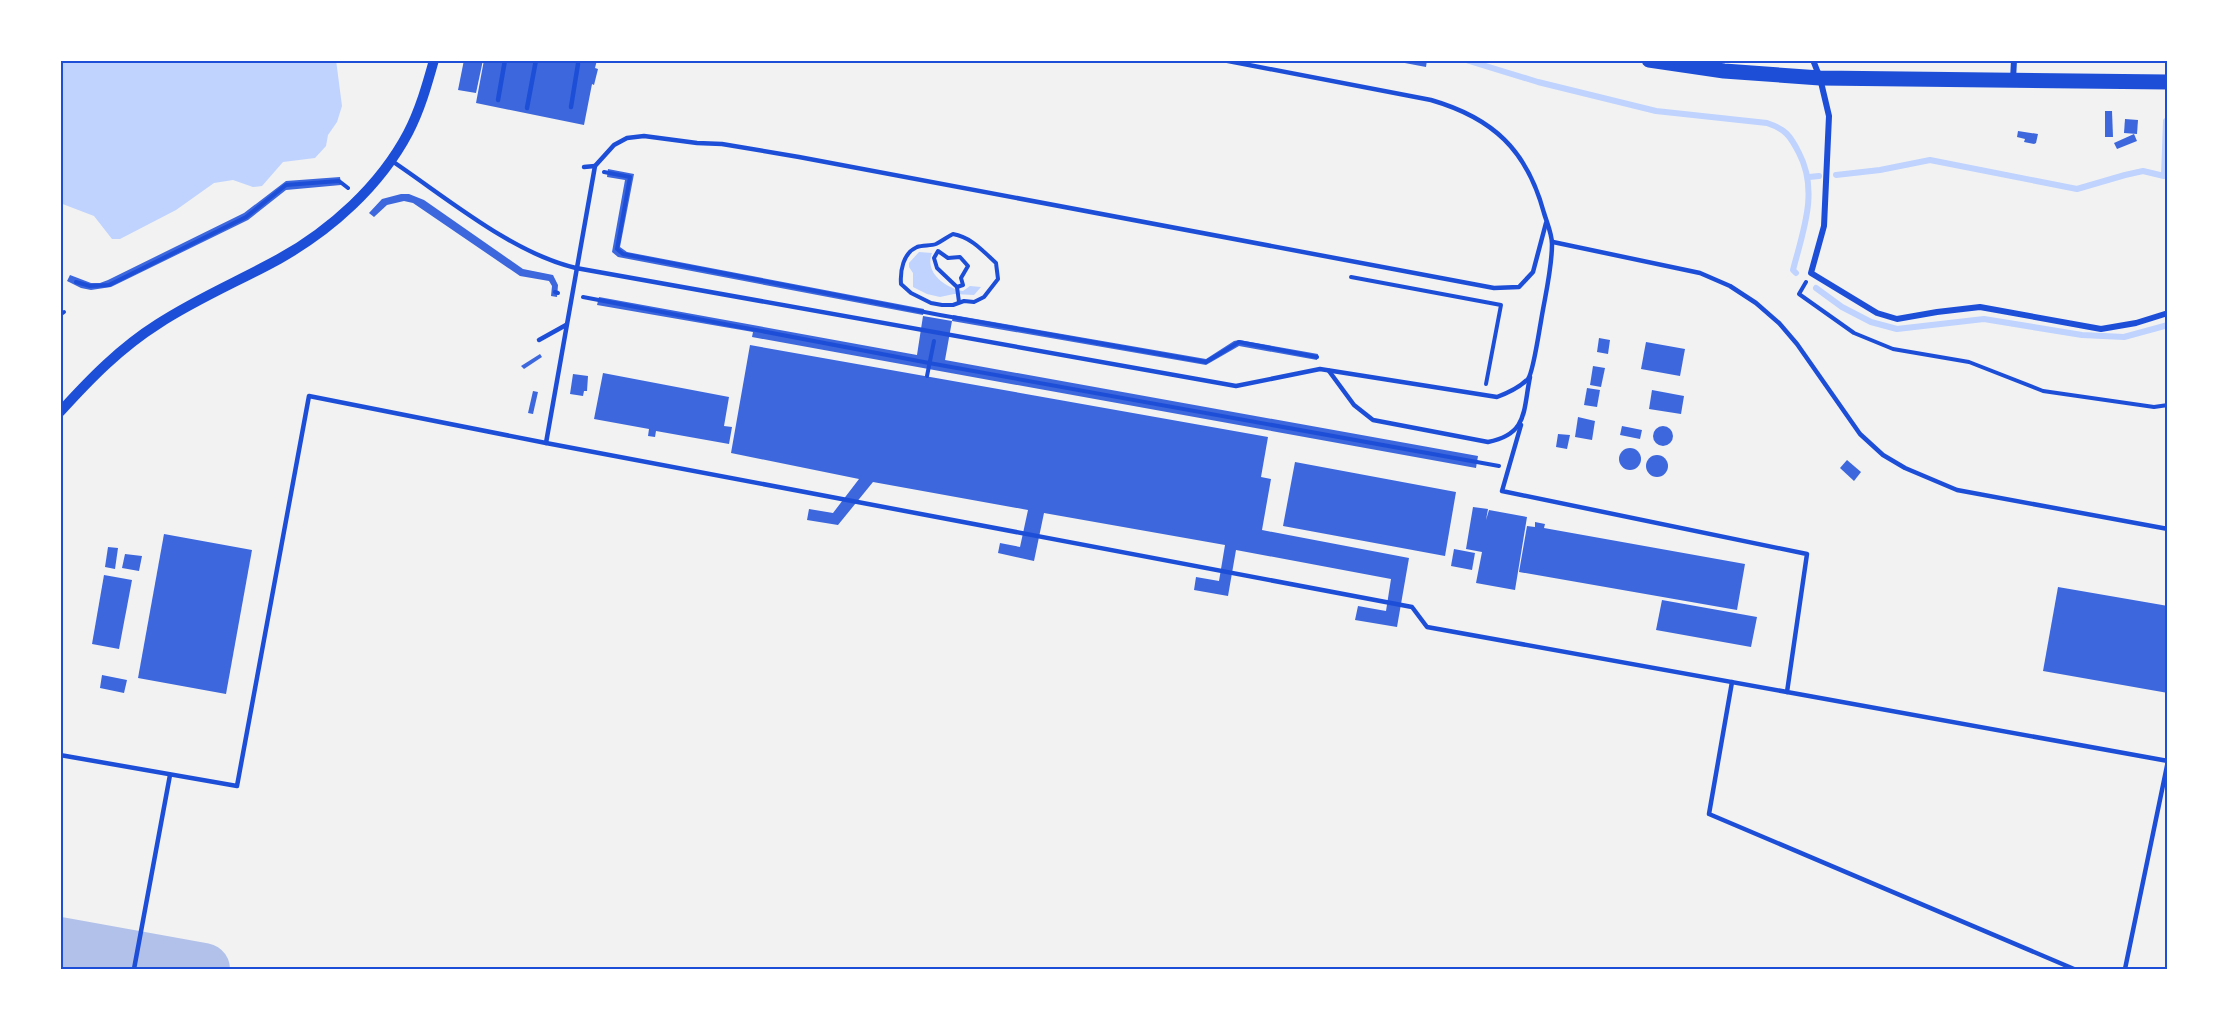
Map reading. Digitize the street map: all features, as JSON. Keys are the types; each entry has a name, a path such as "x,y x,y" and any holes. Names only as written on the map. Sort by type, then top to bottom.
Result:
{"main road":[{"path":"1649,60 1724,72 1821,78 2168,82"}],"street":[{"path":"60,412 91,378 127,345 151,328 278,260 321,232 359,198 391,160 408,133 422,103 435,60"},
{"path":"1813,60 1821,78 1829,116 1824,226 1811,273 1877,313 1898,319 1980,307 2101,329 2136,323 2168,313"},
{"path":"2013,60 2013,81"}],"lane":[{"path":"498,100 505,60"},
{"path":"527,108 536,60"},
{"path":"1222,60 1431,100 1459,108 1490,126 1510,145 1527,169 1539,196 1552,242 1547,286 1521,425 1502,492 1807,554 1787,692"},
{"path":"571,107 578,64"},
{"path":"546,443 595,166 614,145 627,138 644,136 722,144 1494,288 1520,286 1533,272 1546,221"},
{"path":"391,160 511,242 549,260 576,268 1236,386 1310,370 1329,370 1497,397 1515,390 1530,377"},
{"path":"584,167 595,166"},
{"path":"1552,242 1700,273 1730,286 1756,303 1779,323 1797,344 1860,434 1883,455 1905,468 1958,490 2168,529"},
{"path":"539,340 566,325"},
{"path":"1329,370 1354,405 1373,420 1488,442 1504,439 1521,425"},
{"path":"60,754 237,786 309,396 1412,607 1426,627 2168,761 2125,969"},
{"path":"1732,682 1709,814 2074,969"},
{"path":"134,969 170,775"}],"path":[{"path":"604,172 630,177 617,249 623,254 928,313 1206,362 1239,342 1322,357"},
{"path":"76,282 90,286 109,285 246,217 286,185 339,181 348,188"},
{"path":"953,234 962,235 996,263 998,279 984,297 974,302 942,305 911,293 902,284 900,275 903,261 915,248 935,245 953,234"},
{"path":"935,245 938,251 948,258 960,257 968,267 961,278 963,285 957,287"},
{"path":"938,251 934,258 937,268 957,287 959,302"},
{"path":"1811,273 1798,294 1854,333 1893,349 1969,362 2043,391 2154,407 2168,405"},
{"path":"1351,277 1501,305 1486,388"},
{"path":"582,297 929,363 1509,468"}],"water":[{"path":"60,60 336,60 342,106 337,122 328,135 326,146 315,158 283,162 262,186 253,187 233,180 214,183 176,210 120,239 112,239 94,216 60,203"},
{"path":"919,252 932,253 930,260 934,273 950,287 963,291 970,286 981,287 974,295 954,294 940,297 913,287 913,273 909,263"}],"building":[{"path":"464,60 483,60 476,93 458,90"},
{"path":"484,60 597,60 595,68 598,69 594,85 592,84 584,125 476,103"},
{"path":"1389,60 1427,60 1426,67"},
{"path":"2105,111 2112,111 2113,137 2105,137"},
{"path":"2125,119 2138,120 2137,134 2124,133"},
{"path":"2018,131 2038,134 2036,143 2024,142 2025,139 2017,137"},
{"path":"2134,134 2137,141 2117,149 2114,143"},
{"path":"608,169 634,174 620,247 627,252 924,309 923,315 618,257 612,252 625,180 607,177"},
{"path":"340,177 341,185 286,190 248,220 111,287 91,290 67,281 70,275 91,283 108,280 244,213 286,181"},
{"path":"409,194 424,200 523,269 553,275 558,285 557,297 551,296 552,286 549,281 520,276 413,203 404,201 387,205 374,217 369,213 382,199"},
{"path":"599,297 917,355 923,316 952,321 945,360 1478,456 1476,468 752,337 753,332 597,305"},
{"path":"953,315 1206,359 1239,340 1318,354 1317,360 1239,346 1206,365 952,321"},
{"path":"1599,338 1610,340 1608,354 1597,352"},
{"path":"1646,342 1685,349 1680,376 1641,369"},
{"path":"750,345 1268,437 1261,477 1271,479 1262,530 1409,558 1397,627 1355,620 1358,606 1386,611 1391,579 1236,550 1228,596 1194,590 1196,577 1219,581 1225,545 1044,513 1034,561 998,553 1000,543 1020,547 1028,510 873,482 838,525 807,520 809,509 833,513 859,479 731,453"},
{"path":"540,354 542,357 524,369 521,366"},
{"path":"1593,366 1605,368 1601,387 1590,385"},
{"path":"603,373 729,397 724,426 732,427 729,444 656,431 655,437 648,436 649,429 594,419"},
{"path":"573,374 588,376 587,391 584,391 583,396 570,394"},
{"path":"1587,388 1600,390 1597,407 1584,405"},
{"path":"1652,390 1684,396 1681,414 1649,409"},
{"path":"533,391 538,392 533,414 528,413"},
{"path":"1578,417 1595,421 1592,440 1575,437"},
{"path":"1622,426 1642,430 1640,439 1620,435"},
{"path":"1663,426 1670,429 1673,436 1670,443 1663,446 1656,443 1653,436 1656,429"},
{"path":"1558,434 1570,435 1567,449 1556,447"},
{"path":"1630,448 1638,451 1641,459 1638,467 1630,470 1622,467 1619,459 1622,451"},
{"path":"1657,455 1665,458 1668,466 1665,474 1657,477 1649,474 1646,466 1649,458"},
{"path":"1847,460 1861,472 1854,481 1840,468"},
{"path":"1295,462 1456,492 1445,556 1283,526"},
{"path":"1473,507 1488,509 1486,520 1489,510 1527,517 1515,590 1476,583 1482,552 1466,549"},
{"path":"1535,522 1545,524 1544,528 1745,564 1737,610 1519,572 1527,526 1535,527"},
{"path":"164,534 252,550 226,694 138,678"},
{"path":"108,547 118,548 115,569 105,567"},
{"path":"1454,549 1475,553 1472,570 1451,566"},
{"path":"125,554 142,556 139,571 122,568"},
{"path":"104,575 132,580 119,649 92,644"},
{"path":"2058,587 2168,606 2168,693 2043,671"},
{"path":"1662,600 1757,617 1751,647 1656,630"},
{"path":"102,675 127,680 124,693 100,688"}],"waterway":[{"path":"1466,60 1538,82 1656,111 1767,123 1783,130 1799,153 1808,182 1809,196 1805,226 1793,270 1796,273"},
{"path":"1836,175 1880,170 1930,160 2077,189 2143,171 2164,176 2166,121 2168,121"},
{"path":"1809,177 1819,176"},
{"path":"1816,288 1842,307 1871,322 1897,329 1984,319 2082,335 2124,337 2168,325"}],"taxiway":[{"path":"60,943 204,969"}]}
